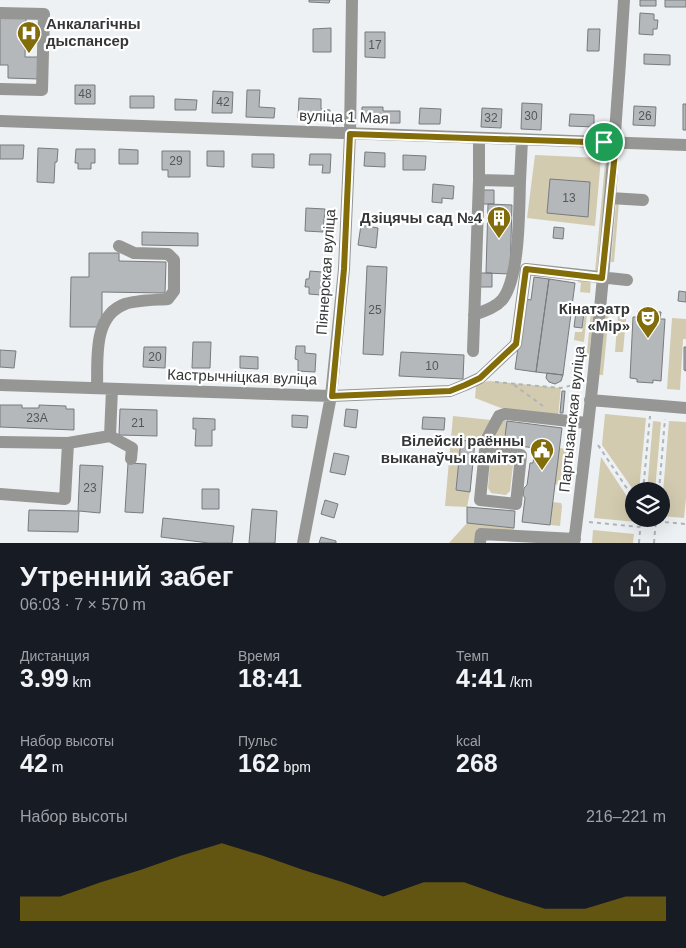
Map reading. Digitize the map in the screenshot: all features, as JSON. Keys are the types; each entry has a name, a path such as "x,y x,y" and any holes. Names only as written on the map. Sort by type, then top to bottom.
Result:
{"street":[{"name":"Піянерская вуліца","path":"303,543 332,396 344,269 350,134 352,0"},
{"name":"Партызанская вуліца","path":"574,541 616,143 624,0"},
{"path":"0,13 44,14 42,90 0,89"},
{"name":"вуліца 1 Мая","path":"0,121 686,145"},
{"path":"473,351 479,139"},
{"path":"474,315 489,309 501,301 509,290 515,260 522,140"},
{"path":"478,180 520,181"},
{"path":"610,198 643,200"},
{"path":"97,388 100,335 106,320 113,311 125,304 168,299 174,291 174,260 168,254 134,253 118,246"},
{"name":"Кастрычніцкая вуліца","path":"0,385 332,396 445,391 485,379 516,344 526,269 602,278"},
{"path":"602,278 627,280"},
{"path":"110,436 112,389"},
{"path":"590,400 686,408"},
{"path":"485,451 521,455 516,504 480,500 486,440 499,416 505,414 587,423"},
{"path":"0,442 68,443 110,436 132,448 132,459"},
{"path":"0,494 65,499 68,443"},
{"path":"480,543 481,534 518,540 574,541"}],"path":[{"path":"485,379 512,384 560,388 581,383"},
{"path":"512,384 543,406"},
{"path":"644,482 650,414"},
{"path":"660,482 665,415"},
{"path":"598,445 625,485"},
{"path":"589,522 625,526"},
{"path":"670,522 686,524"},
{"path":"639,543 640,527"},
{"path":"654,543 655,527"}],"shaded area":[{"path":"535,155 601,158 595,226 527,218"},
{"path":"605,164 607,164 598,272 595,272"},
{"path":"616,202 619,202 614,262 611,262"},
{"path":"579,278 591,279 590,293 580,292 581,283 578,282"},
{"path":"577,304 588,305 584,342 574,340 575,332 582,332 585,312 577,311"},
{"path":"627,309 623,352 615,352 618,314"},
{"path":"594,310 589,356 587,352 591,312"},
{"path":"604,313 609,313 603,375 598,375"},
{"path":"672,318 686,319 686,339 683,339 680,390 667,389"},
{"path":"490,381 561,388 558,417 506,410 475,398 476,386 482,382"},
{"path":"605,414 646,418 640,482 628,482 602,445"},
{"path":"453,416 491,420 481,436 480,443 461,441 456,490 470,492 467,507 445,506"},
{"path":"501,421 507,421 504,444 509,445 509,450 492,448 493,437"},
{"path":"653,421 661,422 656,482 648,482"},
{"path":"669,421 686,422 686,498 684,518 670,517 670,482 664,482"},
{"path":"559,448 568,449 564,482 561,485 554,484"},
{"path":"601,457 625,493 625,521 594,518"},
{"path":"495,458 511,460 513,465 510,491 506,495 491,493 488,488 490,462"},
{"path":"552,502 561,503 562,506 560,526 550,525"},
{"path":"467,523 514,528 513,532 477,529 476,543 449,543"},
{"path":"593,530 634,534 633,543 592,543"}],"building":[{"path":"309,0 330,0 329,3 309,2"},
{"path":"640,0 656,0 656,6 640,6"},
{"path":"665,0 686,0 686,7 665,7"},
{"path":"640,13 654,14 654,20 658,20 657,29 653,29 653,35 639,34"},
{"path":"0,17 26,18 25,57 39,57 39,79 8,78 8,65 0,65"},
{"path":"331,28 331,52 313,52 313,29"},
{"path":"588,29 600,29 599,51 587,51"},
{"path":"365,32 385,32 385,58 365,57"},
{"path":"644,54 670,55 670,65 644,64"},
{"path":"75,85 95,85 95,104 75,104"},
{"path":"247,90 260,90 259,107 275,108 274,118 246,117"},
{"path":"213,91 233,92 232,113 212,113"},
{"path":"130,96 154,96 154,108 130,108"},
{"path":"299,98 321,99 321,109 330,110 330,119 298,118"},
{"path":"175,99 197,100 196,110 175,110"},
{"path":"522,103 542,104 541,130 521,129"},
{"path":"683,104 686,104 686,130 683,130"},
{"path":"634,106 656,107 655,126 633,125"},
{"path":"362,107 383,107 383,111 400,111 400,123 362,123"},
{"path":"420,108 441,109 440,124 419,124"},
{"path":"482,108 502,109 501,128 481,127"},
{"path":"570,114 594,115 594,127 569,126"},
{"path":"0,145 24,145 23,159 0,159"},
{"path":"38,148 58,149 54,183 37,182"},
{"path":"76,149 95,149 95,163 91,163 91,169 78,169 78,163 75,163"},
{"path":"119,149 138,150 138,164 119,164"},
{"path":"162,151 190,151 190,177 168,177 168,170 162,170"},
{"path":"207,151 224,151 224,167 207,166"},
{"path":"365,152 385,153 385,167 364,166"},
{"path":"252,154 274,154 274,168 252,167"},
{"path":"310,154 331,154 330,173 322,173 323,165 309,165"},
{"path":"403,155 426,156 425,170 403,170"},
{"path":"550,179 590,182 588,217 547,213"},
{"path":"433,184 454,186 453,199 442,198 442,203 432,202"},
{"path":"480,190 494,190 494,204 480,204"},
{"name":"Дзіцячы сад №4","path":"488,204 512,205 510,274 486,273"},
{"path":"306,208 325,209 323,232 305,231"},
{"path":"361,225 378,228 376,248 358,245"},
{"path":"554,227 564,228 563,239 553,238"},
{"path":"142,232 198,233 198,246 142,245"},
{"path":"89,253 119,253 119,261 166,262 165,293 102,292 102,327 70,327 71,277 89,277"},
{"path":"367,266 387,267 383,355 363,354"},
{"path":"310,271 322,272 321,295 309,294 309,287 305,287"},
{"path":"479,273 492,273 492,287 478,287"},
{"path":"534,277 549,279 536,372 515,369 525,299 531,300"},
{"path":"549,279 575,283 563,375 536,372"},
{"path":"679,291 686,292 686,302 678,301"},
{"name":"Кінатэатр «Мір»","path":"638,311 661,312 660,319 665,319 661,381 653,380 653,383 637,382 637,379 630,378 633,317 638,317"},
{"path":"576,312 584,313 582,328 574,327"},
{"path":"193,342 211,342 210,368 192,368"},
{"path":"296,346 305,346 305,353 316,354 315,372 298,371 298,360 295,359"},
{"path":"144,347 166,347 165,368 143,367"},
{"path":"684,347 686,347 686,371 684,370"},
{"path":"0,350 16,351 14,368 0,367"},
{"path":"401,352 464,355 463,379 399,376"},
{"path":"240,356 258,357 258,369 240,368"},
{"path":"547,373 563,375 561,381 555,384 549,382 546,378"},
{"path":"562,391 565,391 563,413 560,413"},
{"path":"0,405 22,405 22,408 39,408 39,405 66,406 66,409 74,409 74,430 0,427"},
{"path":"120,409 157,410 157,436 119,435"},
{"path":"346,409 358,410 356,428 344,426"},
{"path":"292,415 308,416 307,428 292,427"},
{"path":"423,417 445,418 444,430 422,429"},
{"path":"193,418 215,419 215,430 212,430 212,446 195,446 196,429 193,429"},
{"name":"Вілейскі раённы выканаўчы камітэт","path":"507,421 562,428 550,525 522,522 525,498 523,495 524,488 527,485 530,463 533,463 535,448 504,444"},
{"path":"461,440 475,442 470,492 456,490"},
{"path":"334,453 349,456 345,475 330,472"},
{"path":"128,463 146,464 143,513 125,512"},
{"path":"80,465 103,466 100,513 79,511 78,532 28,531 29,510 78,511"},
{"path":"202,489 219,489 219,509 202,509"},
{"path":"325,500 338,504 334,518 321,514"},
{"path":"467,507 515,511 514,528 467,523"},
{"path":"252,509 277,511 275,543 249,543"},
{"path":"163,518 234,526 232,543 209,543 161,537"},
{"path":"321,537 336,541 336,543 319,543"}],"place":[{"name":"Анкалагічны дыспансер","path":"29,54"},
{"name":"Дзіцячы сад №4","path":"499,239"},
{"name":"Кінатэатр «Мір»","path":"648,339"},
{"name":"Вілейскі раённы выканаўчы камітэт","path":"542,471"}],"route":[{"path":"350,134 604,142 616,143 602,278 526,269 516,344 480,378 465,385 450,391 332,396 344,269 350,134"}]}
